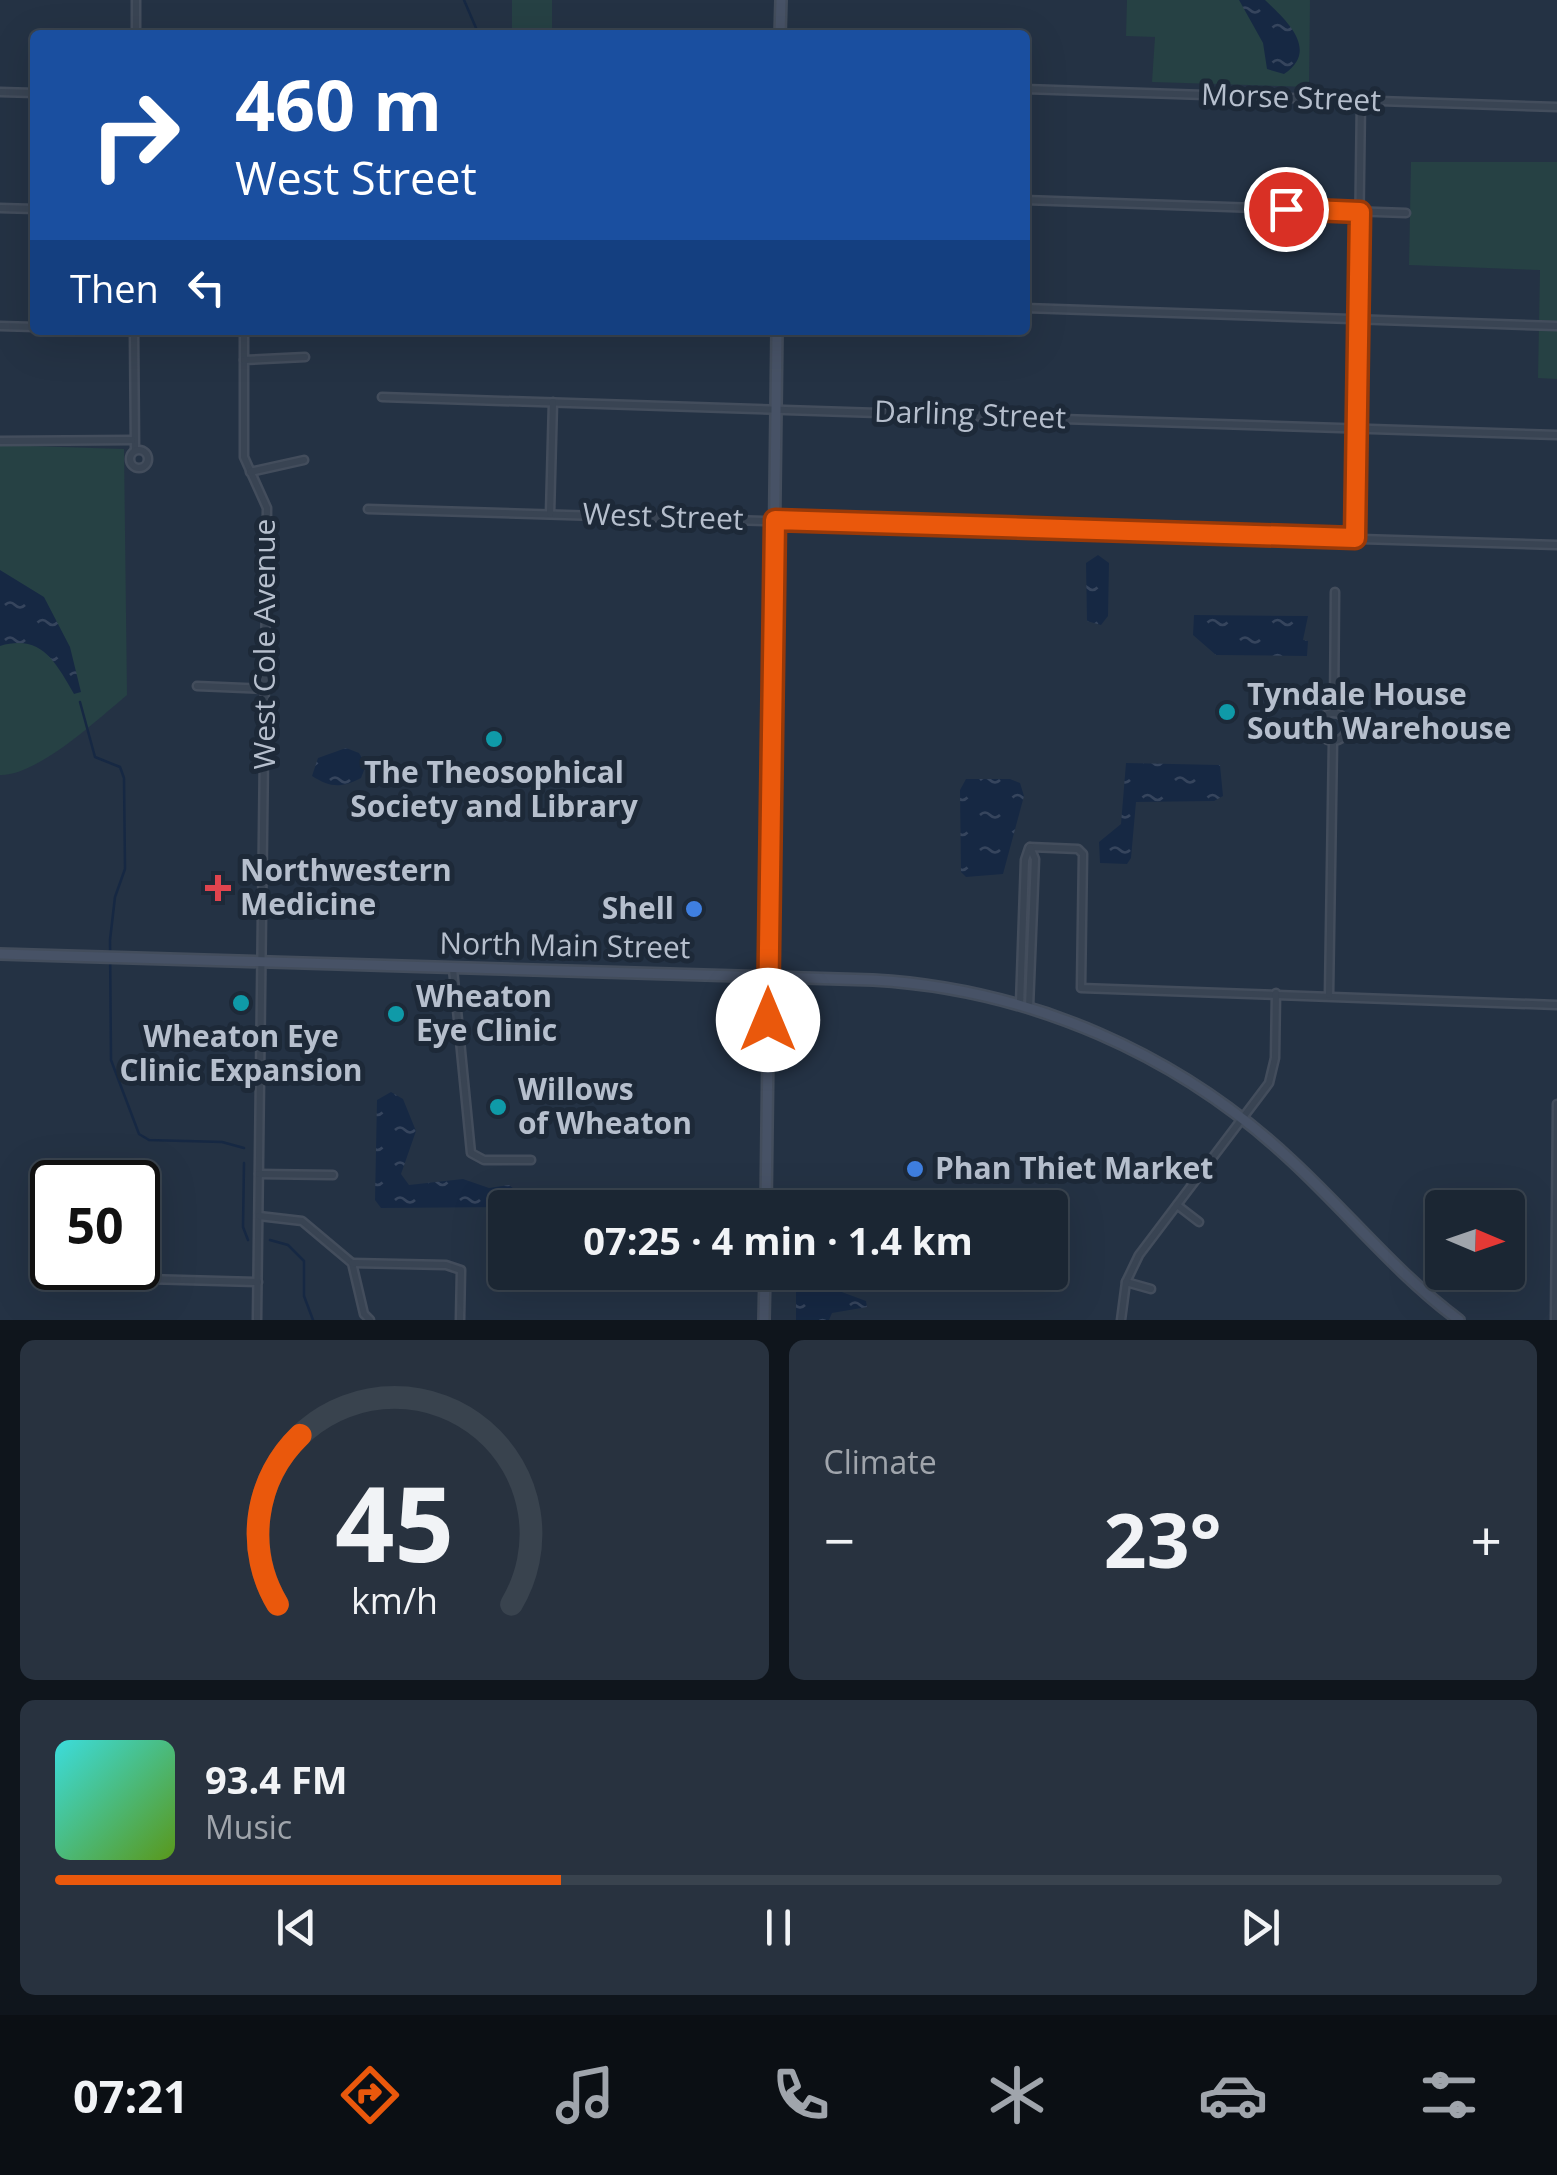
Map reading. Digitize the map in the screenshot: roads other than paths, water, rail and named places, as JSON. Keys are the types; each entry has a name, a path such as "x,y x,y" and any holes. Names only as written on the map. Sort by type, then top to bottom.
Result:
{"main road":[{"path":"780,0 780,30"},
{"path":"766,1190 777,335"},
{"name":"North Main Street","path":"0,954 768,976 934,986 1025,1006 1152,1059 1245,1120 1299,1167 1392,1264 1460,1320"},
{"path":"764,1320 765,1290"}],"street":[{"path":"136,0 136,30"},
{"name":"Morse Street","path":"1030,89 1557,107"},
{"path":"0,92 30,92"},
{"path":"1355,538 1361,100"},
{"path":"1030,200 1406,213"},
{"path":"0,208 30,210"},
{"path":"1030,308 1556,326"},
{"path":"0,326 30,327"},
{"path":"134,335 135,450"},
{"name":"West Cole Avenue","path":"244,335 244,448 266,508 257,1320"},
{"path":"244,360 305,357"},
{"name":"Darling Street","path":"382,397 1557,434"},
{"path":"550,514 553,402"},
{"path":"0,441 132,440"},
{"path":"250,472 304,460"},
{"name":"West Street","path":"368,510 1557,545"},
{"path":"1334,713 1322,718 1319,726 1321,735 1333,741 1342,738 1347,726 1334,713 1335,592"},
{"path":"197,686 265,689"},
{"path":"1329,996 1333,741"},
{"path":"1025,1006 1035,859 1030,847 1078,849 1083,854 1081,988 1557,1004"},
{"path":"453,969 454,1014 471,1152 484,1160 531,1160"},
{"path":"1121,1320 1126,1282 1139,1255 1245,1120 1274,1069 1276,993"},
{"path":"1555,1320 1557,1104"},
{"path":"259,1174 333,1175"},
{"path":"1177,1205 1199,1222"},
{"path":"259,1216 302,1221 352,1263 364,1314 370,1320"},
{"path":"352,1263 446,1265 461,1270 460,1320"},
{"path":"160,1279 258,1282"},
{"path":"1126,1282 1151,1289"}],"water":[{"path":"1239,0 1265,0 1290,26 1299,55 1284,74 1267,69 1263,43"},
{"path":"1098,555 1109,563 1108,616 1101,625 1087,621 1086,563"},
{"path":"0,570 44,597 70,647 81,692 74,694 53,661 36,647 14,643 0,646"},
{"path":"1194,615 1308,616 1303,640 1308,641 1307,656 1216,655 1193,635"},
{"path":"346,748 359,753 366,765 361,778 336,785 312,776 318,758"},
{"path":"1126,763 1220,765 1223,796 1214,801 1136,802 1131,858 1127,864 1100,863 1099,842 1121,824"},
{"path":"966,779 1010,779 1020,783 1024,796 1003,874 966,877 961,872 960,790"},
{"path":"391,1092 403,1099 416,1131 401,1174 409,1185 463,1179 489,1188 509,1185 514,1190 488,1190 488,1207 381,1208 375,1200 377,1100"},
{"path":"796,1290 836,1290 866,1301 867,1307 832,1313 829,1320 796,1320"}],"waterway":[{"path":"464,0 477,30"},
{"path":"80,702 95,757 120,767 124,778 125,869 115,897 110,940 111,1060 139,1134 149,1140 222,1142 244,1148"},
{"path":"244,1163 243,1227 248,1240"},
{"path":"270,1240 288,1245 304,1261 304,1296 313,1320"}],"place":[{"name":"Tyndale House South Warehouse","path":"1227,712"},
{"name":"The Theosophical Society and Library","path":"494,739"},
{"name":"Northwestern Medicine","path":"218,888"},
{"name":"Shell","path":"694,909"},
{"name":"Wheaton Eye Clinic Expansion","path":"241,1003"},
{"name":"Wheaton Eye Clinic","path":"396,1014"},
{"name":"Willows of Wheaton","path":"498,1107"},
{"name":"Phan Thiet Market","path":"915,1169"}]}
